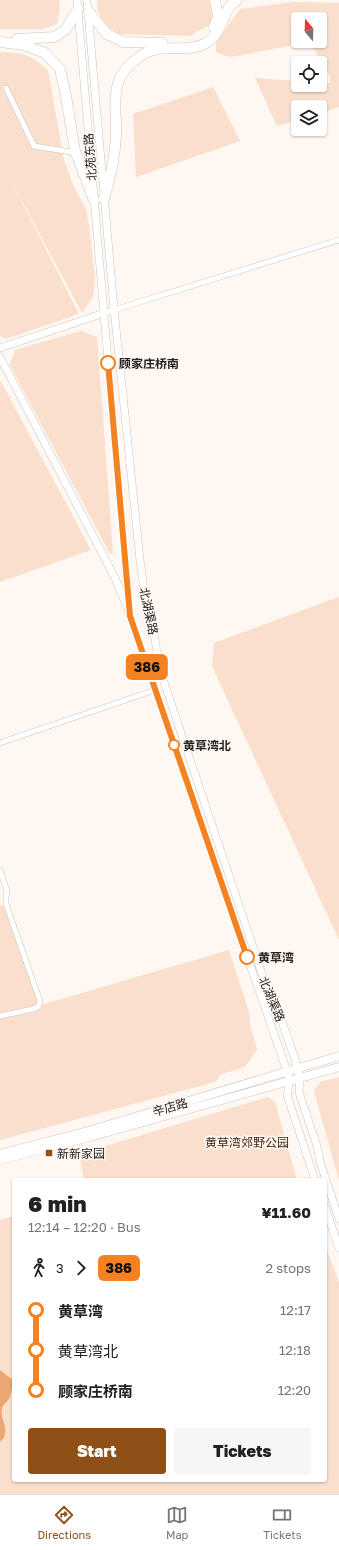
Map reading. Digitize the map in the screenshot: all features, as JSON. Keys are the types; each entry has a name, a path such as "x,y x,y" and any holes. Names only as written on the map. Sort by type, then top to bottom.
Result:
{"highway":[{"path":"89,12 107,34 123,42 186,44 198,41 212,30 218,16 215,0"},
{"path":"99,199 113,169 116,136 116,96 120,78 128,67 140,56 153,49 169,47 195,48 209,41 220,27 230,6 237,0"},
{"path":"0,38 37,39 55,37 66,29 78,4"},
{"path":"0,42 24,45 45,53 60,69 75,151 99,199"}],"main road":[{"name":"北苑东路","path":"87,0 89,12 104,313"},
{"name":"北苑东路","path":"78,4 99,199 114,310"},
{"name":"北湖渠路","path":"114,310 140,560 159,667 266,986 280,1016 297,1068 300,1078 299,1092 317,1146 325,1178"},
{"name":"北湖渠路","path":"104,313 130,616 289,1076 287,1095 314,1178"},
{"path":"0,348 104,313"},
{"path":"0,357 115,578 130,616"},
{"name":"辛店路","path":"0,1160 90,1137 289,1076 297,1068 339,1056"},
{"name":"辛店路","path":"0,1154 289,1076 300,1078 339,1067"},
{"name":"北湖渠路","path":"327,1183 339,1219"},
{"path":"327,1213 339,1248"}],"street":[{"path":"6,88 34,146 71,152"},
{"path":"104,313 339,240"},
{"path":"0,743 155,690"},
{"path":"0,870 7,891 6,904 40,1001 39,1006 33,1009 0,1016"}],"green space":[{"path":"0,0 59,0 60,8 57,24 42,29 0,29"},
{"path":"97,0 210,0 214,13 209,25 190,36 118,34 104,23 98,12"},
{"path":"294,2 339,3 339,107 327,111 327,100 291,100 291,122 277,126 255,78 291,81 291,92 327,92 327,83 330,83 330,76 327,71 327,56 318,56 314,48 327,48 327,12 291,12 291,46 230,57 216,52 216,42 240,9"},
{"path":"0,52 26,55 48,70 64,160 74,187 86,209 95,279 93,297 82,313 9,177 79,314 6,339 0,336"},
{"path":"213,87 240,141 136,177 133,114"},
{"path":"81,331 97,337 113,553 110,554 10,365 15,350"},
{"path":"0,380 91,550 0,582"},
{"path":"339,597 339,940 212,666 214,643"},
{"path":"6,904 41,1005 229,950 249,1012 250,1025 257,1049 245,1067 221,1074 215,1082 0,1140 0,906"},
{"path":"339,1077 339,1181 314,1091 320,1082"},
{"name":"黄草湾郊野公园","path":"268,1097 275,1102 296,1178 84,1178 79,1154"},
{"path":"12,1217 12,1482 327,1482 327,1250 339,1283 339,1494 0,1494 0,1220"}],"shaded area":[{"path":"0,1370 12,1379 12,1386 10,1397 2,1408 5,1434 0,1442"}],"bus line":[{"name":"386","path":"108,363 130,616 247,957"}],"place":[{"name":"顾家庄桥南","path":"108,363"},
{"name":"黄草湾北","path":"174,745"},
{"name":"黄草湾","path":"247,957"},
{"name":"新新家园","path":"49,1153"}]}
